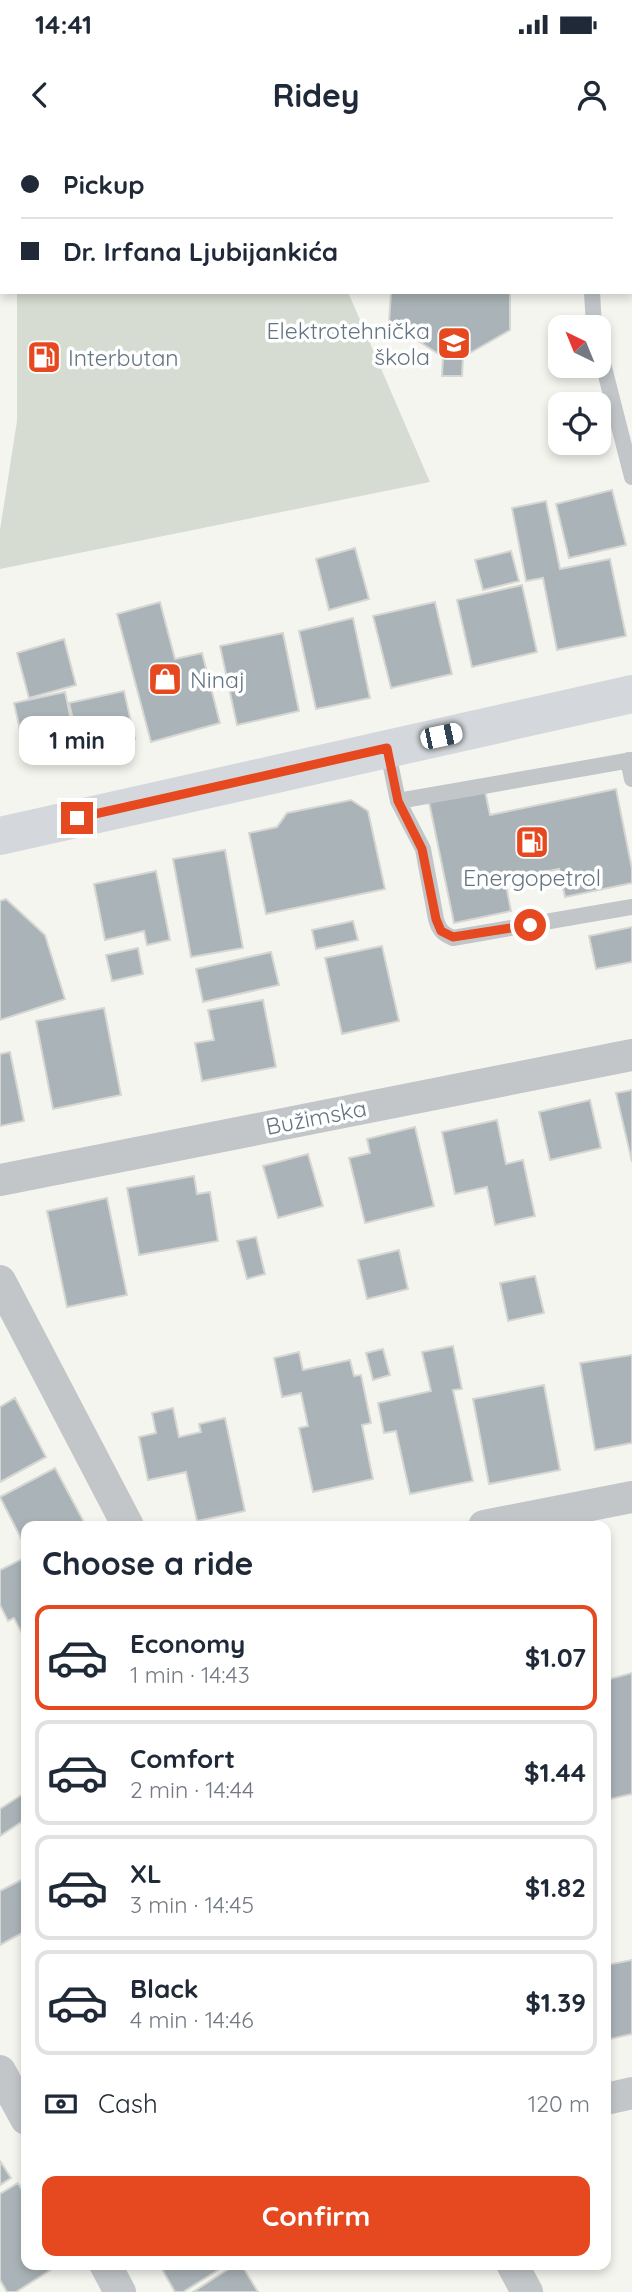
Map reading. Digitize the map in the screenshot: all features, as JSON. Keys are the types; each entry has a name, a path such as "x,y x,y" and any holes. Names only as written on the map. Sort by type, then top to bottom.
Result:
{"main road":[{"path":"0,836 632,694"}],"street":[{"name":"Bužimska","path":"0,1180 632,1055"},
{"path":"0,1281 125,1521"},
{"path":"510,1521 632,1497"},
{"path":"0,2071 21,2110"},
{"path":"611,2098 632,2094"},
{"path":"108,2270 120,2292"},
{"path":"515,2270 527,2292"}],"lane":[{"path":"592,294 593,315"},
{"path":"607,378 632,477"},
{"path":"387,748 398,801 422,849 436,919 445,934 453,937 632,907"},
{"path":"398,801 630,760 632,779"}],"shaded area":[{"path":"17,294 349,294 430,482 0,569 0,530 17,421"}],"building":[{"name":"Elektrotehnička škola","path":"391,294 510,294 510,330 463,357 462,376 442,376 443,357 389,322"},
{"path":"612,490 626,545 569,558 556,504"},
{"path":"546,501 560,569 610,559 626,636 557,650 543,578 526,581 512,508"},
{"path":"355,548 369,599 329,610 316,559"},
{"path":"511,551 519,581 483,590 475,560"},
{"path":"522,585 537,652 472,667 457,600"},
{"path":"160,602 175,659 202,653 220,723 151,742 117,614"},
{"path":"435,602 452,674 391,688 373,616"},
{"path":"353,618 370,698 316,709 299,631"},
{"path":"283,633 299,711 237,725 220,646"},
{"path":"64,639 76,685 29,698 17,653"},
{"path":"124,691 135,739 81,752 69,703"},
{"path":"65,692 78,752 27,763 14,703"},
{"name":"Energopetrol","path":"616,789 632,869 632,883 565,897 559,869 505,880 511,911 454,923 429,802 485,791 490,815"},
{"path":"351,800 368,811 385,889 266,914 249,833 277,827 287,813"},
{"path":"225,850 243,948 191,957 173,859"},
{"path":"156,871 170,940 147,945 144,931 105,940 94,884"},
{"path":"6,899 45,935 65,999 0,1020 0,901"},
{"path":"353,921 358,940 316,949 312,930"},
{"path":"632,927 632,962 596,969 589,936"},
{"path":"382,946 399,1021 342,1034 325,958"},
{"path":"138,948 143,974 112,981 106,955"},
{"path":"271,952 279,985 203,1002 196,969"},
{"path":"263,1000 276,1067 202,1081 195,1043 214,1040 208,1010"},
{"path":"104,1008 121,1095 53,1109 36,1021"},
{"path":"10,1052 24,1121 0,1126 0,1054"},
{"path":"632,1090 632,1162 616,1093"},
{"path":"590,1100 601,1148 550,1160 539,1112"},
{"path":"497,1120 506,1164 523,1160 535,1216 495,1225 487,1187 455,1194 442,1132"},
{"path":"415,1127 434,1206 365,1223 349,1158 370,1153 367,1139"},
{"path":"308,1154 323,1206 278,1218 263,1166"},
{"path":"194,1176 197,1194 210,1192 218,1241 139,1255 127,1188"},
{"path":"107,1198 127,1295 67,1307 47,1211"},
{"path":"256,1237 265,1274 247,1279 237,1241"},
{"path":"399,1250 408,1289 367,1299 358,1260"},
{"path":"535,1276 544,1313 508,1321 500,1283"},
{"path":"453,1346 462,1389 453,1390 473,1481 410,1494 396,1431 384,1433 378,1403 431,1391 422,1352"},
{"path":"383,1349 390,1375 373,1380 366,1353"},
{"path":"299,1352 303,1370 350,1360 354,1376 361,1375 371,1423 362,1425 373,1479 313,1492 299,1428 308,1426 301,1393 282,1397 274,1358"},
{"path":"632,1355 632,1443 595,1450 580,1363"},
{"path":"544,1385 560,1470 489,1484 473,1399"},
{"path":"15,1398 46,1457 0,1482 0,1407"},
{"path":"173,1408 179,1437 201,1432 199,1424 225,1418 245,1511 197,1521 186,1472 148,1480 139,1437 156,1433 152,1413"},
{"path":"55,1468 83,1521 21,1521 21,1538 0,1497"},
{"path":"21,1560 21,1631 14,1618 8,1621 0,1605 0,1570"},
{"path":"632,1673 632,1794 611,1799 611,1679"},
{"path":"21,1795 21,1822 0,1836 0,1809"},
{"path":"21,1880 21,1934 0,1945 0,1891"},
{"path":"632,1960 632,2034 611,2039 611,1964"},
{"path":"0,2161 11,2178 0,2185"},
{"path":"18,2183 21,2188 21,2270 51,2270 16,2292 7,2292 0,2280 0,2194"},
{"path":"162,2270 218,2270 183,2292 175,2292"},
{"path":"227,2270 245,2270 258,2292 193,2292"}],"place":[{"name":"Elektrotehnička škola","path":"454,343"},
{"name":"Interbutan","path":"44,357"},
{"name":"Ninaj","path":"165,679"},
{"name":"Energopetrol","path":"532,842"}],"route":[{"path":"77,818 387,748 398,801 422,849 436,919 441,931 453,937 530,925"}]}
